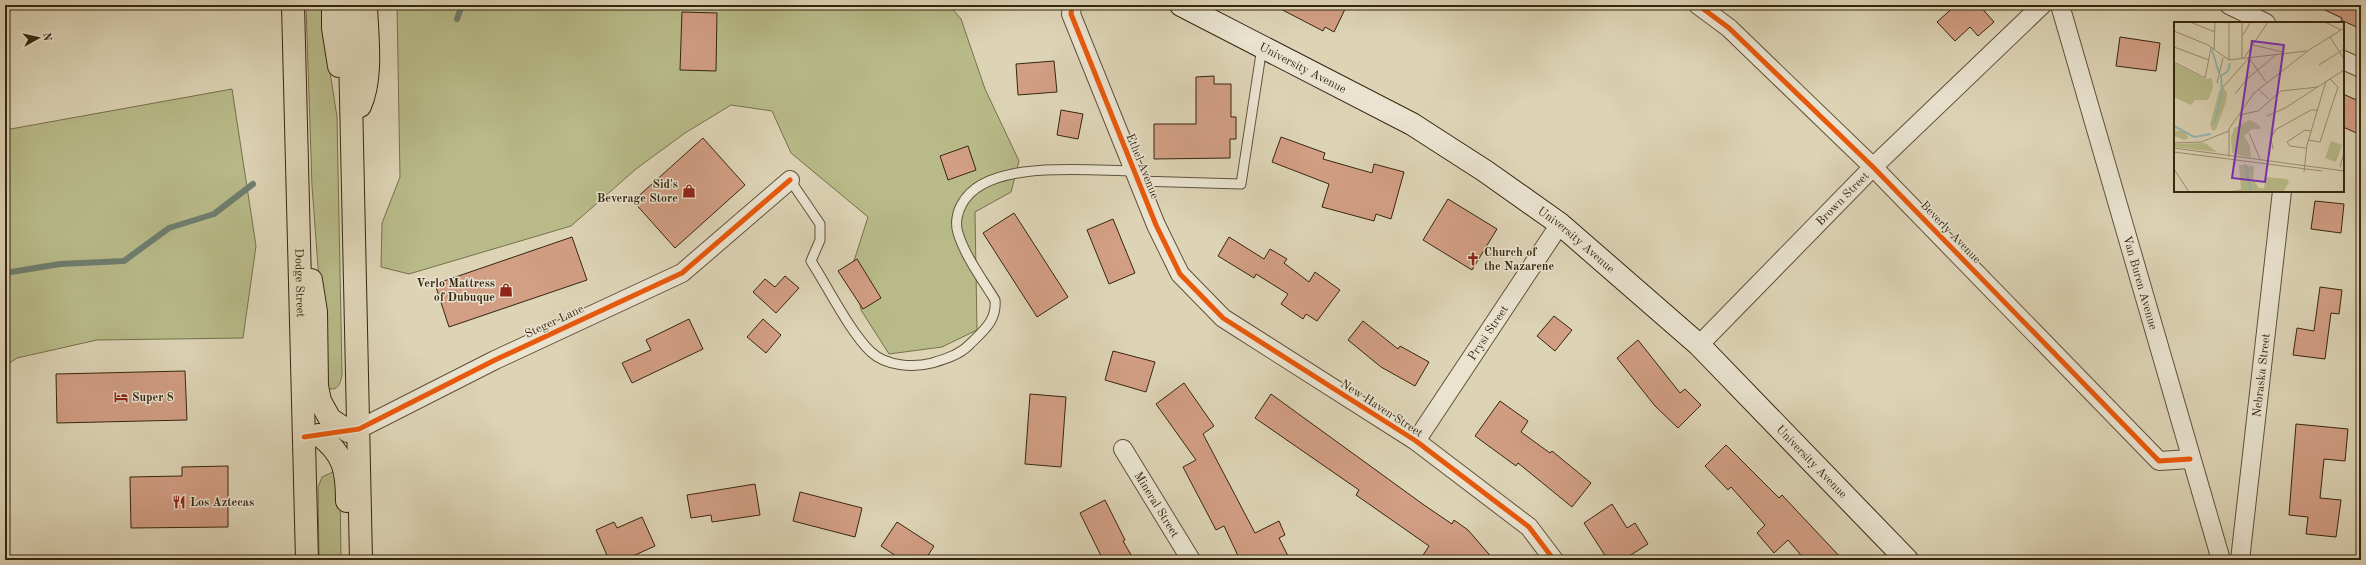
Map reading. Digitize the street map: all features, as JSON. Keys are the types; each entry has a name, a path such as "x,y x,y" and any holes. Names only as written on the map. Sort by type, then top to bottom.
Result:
{"highway":[{"name":"Dodge Street","path":"293,5 298,218 311,436 307,560"},
{"path":"332,5 333,28 338,62 352,126"},
{"path":"349,5 352,126 354,430 361,560"},
{"path":"352,126 363,99 365,83 368,53 366,5"},
{"path":"298,218 308,262 316,312 317,386 320,401 330,419 354,430"},
{"path":"311,436 334,448 343,461 347,487 349,560"}],"main road":[{"name":"University Avenue","path":"1181,5 1412,124 1486,171 1560,224 1698,345 1907,560"}],"street":[{"name":"Ethel Avenue","path":"1072,5 1072,14 1167,252 1180,274 1223,318"},
{"name":"Beverly Avenue","path":"1698,5 1729,28 1873,167 2159,461 2190,459"},
{"name":"Brown Street","path":"1698,345 1873,167 2042,5"},
{"name":"Van Buren Avenue","path":"2060,5 2190,459 2221,560"},
{"path":"2229,5 2264,22"},
{"path":"2344,60 2361,68"},
{"name":"Steger Lane","path":"311,436 354,430 495,360 682,273 790,180"},
{"name":"Nebraska Street","path":"2240,560 2282,192"},
{"name":"Prysi Street","path":"1416,441 1560,224"},
{"name":"New Haven Street","path":"1223,318 1416,441 1529,527 1554,560"},
{"name":"Mineral Street","path":"1123,449 1191,560"}],"lane":[{"path":"790,180 820,224 820,240 811,261 861,340 872,353 895,364 918,367 962,352 989,326 996,311 994,300 957,233 958,211 965,198 980,186 1012,173 1057,171 1241,184 1262,47"}],"green space":[{"path":"306,5 327,5 330,72 337,117 342,374 340,383 334,389 327,388 312,186"},
{"path":"397,5 949,5 961,19 985,89 1019,161 1011,192 975,212 977,330 942,347 889,354 861,310 853,264 868,217 791,153 772,111 731,105 685,133 636,169 571,226 409,274 381,267 382,223 400,177"},
{"path":"232,89 256,246 243,338 97,340 17,358 5,366 5,130"},
{"path":"333,472 337,475 340,491 341,560 319,560 318,487 322,477"}],"building":[{"path":"1273,5 1347,5 1334,32 1325,27 1323,31"},
{"path":"1956,5 1979,5 1994,22 1978,36 1970,27 1955,41 1937,22"},
{"path":"2314,5 2361,5 2361,29 2341,20 2342,18"},
{"path":"682,12 717,13 716,71 680,70"},
{"path":"2120,37 2160,43 2156,71 2116,66"},
{"path":"1054,61 1057,92 1018,95 1016,64"},
{"path":"1214,76 1214,84 1231,84 1231,117 1236,117 1236,139 1230,139 1230,158 1154,159 1154,124 1196,124 1196,77"},
{"path":"2344,94 2361,102 2361,135 2344,127"},
{"path":"1061,110 1083,114 1078,139 1057,135"},
{"path":"1281,137 1325,153 1323,159 1372,173 1374,164 1404,172 1391,219 1376,214 1374,221 1322,207 1329,184 1272,162"},
{"path":"703,138 745,185 675,248 633,201"},
{"path":"968,146 976,170 948,180 940,156"},
{"path":"1448,199 1497,229 1472,270 1423,240"},
{"path":"2315,201 2344,204 2341,233 2311,229"},
{"path":"1014,213 1068,297 1037,317 983,233"},
{"path":"1113,219 1135,273 1109,284 1087,230"},
{"path":"572,237 587,280 449,327 435,284"},
{"path":"1229,237 1264,259 1270,249 1287,259 1284,263 1309,282 1315,272 1340,290 1317,321 1306,314 1303,319 1281,304 1288,294 1256,274 1254,278 1218,256"},
{"path":"857,259 881,298 863,309 838,271"},
{"path":"785,276 799,288 776,313 753,292 765,279 775,287"},
{"path":"2320,287 2342,290 2339,314 2331,313 2325,359 2293,355 2297,328 2314,331"},
{"path":"1554,316 1572,330 1555,351 1537,336"},
{"path":"689,319 703,349 632,383 622,363 651,350 646,340"},
{"path":"763,319 781,335 766,353 747,337"},
{"path":"1363,321 1398,349 1400,346 1429,362 1415,386 1381,367 1348,340"},
{"path":"1638,340 1680,393 1685,389 1701,405 1678,428 1655,406 1617,358"},
{"path":"1113,351 1155,362 1146,392 1105,380"},
{"name":"Super 8","path":"185,371 187,420 57,423 56,374"},
{"path":"1184,383 1214,426 1203,434 1255,533 1279,521 1285,535 1279,538 1290,560 1240,560 1224,526 1216,530 1183,467 1196,460 1156,404"},
{"path":"1030,394 1066,397 1061,467 1025,464"},
{"path":"1271,394 1424,505 1452,524 1454,520 1468,530 1494,560 1420,560 1429,546 1356,495 1359,490 1255,418"},
{"path":"1500,401 1528,421 1521,432 1550,453 1552,451 1591,483 1572,507 1518,463 1516,466 1475,436"},
{"path":"2296,424 2348,429 2345,461 2324,459 2320,498 2341,500 2336,537 2306,534 2308,517 2289,515"},
{"path":"1726,445 1779,498 1782,495 1843,560 1805,560 1788,540 1774,553 1757,533 1765,525 1731,487 1728,490 1705,466"},
{"name":"Los Aztecas","path":"228,466 228,527 131,528 130,477 182,476 182,467"},
{"path":"755,484 760,515 712,522 711,515 691,518 687,495"},
{"path":"800,492 862,508 855,537 793,521"},
{"path":"1105,500 1125,540 1123,541 1134,560 1103,560 1080,513"},
{"path":"1612,504 1627,528 1635,523 1648,544 1623,560 1608,560 1584,523"},
{"path":"642,517 655,546 624,560 609,560 596,530 614,522 617,528"},
{"path":"897,522 934,546 925,560 902,560 881,546"}],"waterway":[{"path":"457,19 462,5"},
{"path":"5,273 60,264 124,261 169,228 214,214 253,184"}],"cycle path":[{"path":"1072,5 1071,14 1156,225 1180,274 1223,318 1416,441 1529,527 1554,560"},
{"path":"1698,5 1729,28 1873,167 2159,461 2190,459"},
{"path":"304,437 359,429 495,360 682,273 790,180"}],"place":[{"name":"Sid's Beverage Store","path":"689,191"},
{"name":"Church of the Nazarene","path":"1473,259"},
{"name":"Verlo Mattress of Dubuque","path":"506,290"},
{"name":"Super 8","path":"121,397"},
{"name":"Los Aztecas","path":"179,502"}]}
